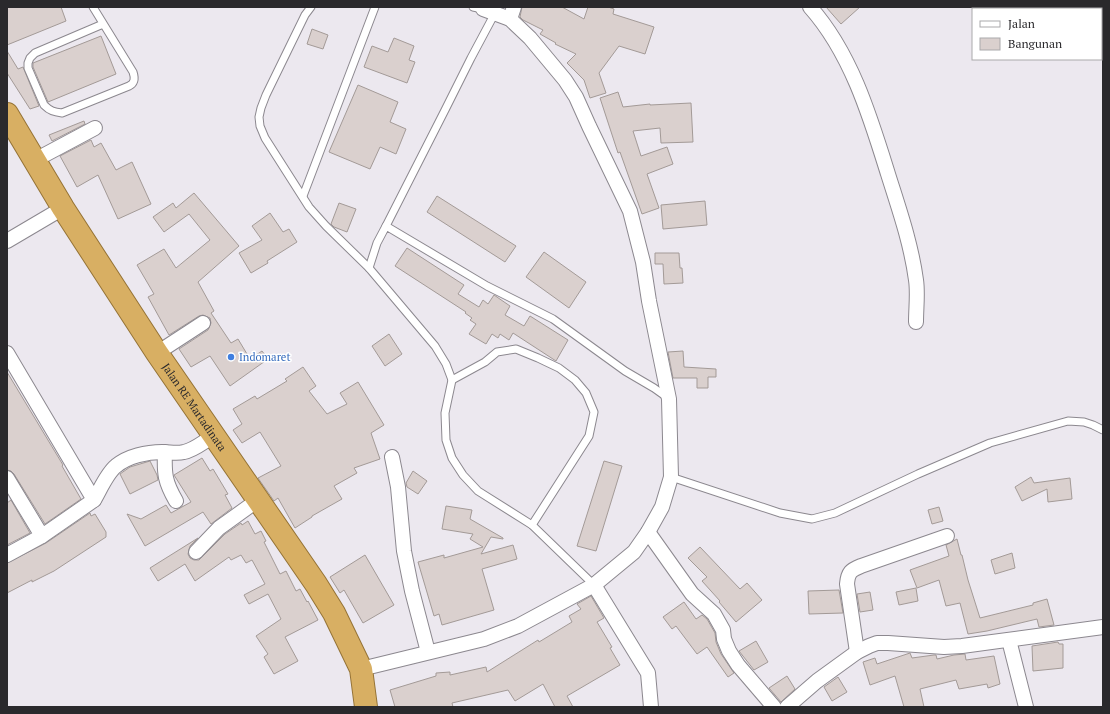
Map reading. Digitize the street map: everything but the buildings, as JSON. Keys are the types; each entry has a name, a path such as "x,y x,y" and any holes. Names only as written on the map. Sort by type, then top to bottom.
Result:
{"highway":[{"name":"Jalan RE Martadinata","path":"7,114 63,208 157,353 316,584 334,613 361,669 366,707"}],"street":[{"path":"810,7 822,20 852,73 875,134 906,229 916,281 916,322"},
{"path":"361,669 484,639 518,626 594,585 634,552 648,532 662,507 671,477 669,399 643,262 630,211 576,97 565,80 530,38 512,13 484,9"},
{"path":"35,160 95,128"},
{"path":"7,241 63,208"},
{"path":"157,353 203,323"},
{"path":"7,353 94,500"},
{"path":"7,555 42,536 94,500 115,466 126,460 148,452 165,452 173,454 191,450 214,436"},
{"path":"165,452 164,471 168,488 176,501"},
{"path":"392,457 398,487 404,551 412,591 428,652"},
{"path":"7,478 42,536"},
{"path":"196,552 219,528 258,500"},
{"path":"648,532 692,594 714,614 723,630 724,639 729,652 738,665 774,707"},
{"path":"858,652 847,576 852,570 861,566 947,536"},
{"path":"594,585 648,673 651,707"},
{"path":"787,707 817,681 858,652 877,643 944,647 1103,627"},
{"path":"1009,640 1026,707"}],"lane":[{"path":"93,7 133,72 135,80 129,86 62,114 49,110 44,106 28,68 30,58 39,50 103,24"},
{"path":"311,7 305,15 260,108 260,126 265,138 309,207 368,268 434,346 446,364 452,380 445,413 446,440 452,458 463,475 478,491 532,525 594,585"},
{"path":"303,196 375,7"},
{"path":"368,268 377,243 471,58 484,9"},
{"path":"386,226 487,286 553,319 625,371 654,388 669,399"},
{"path":"452,380 485,362 498,352 516,350 559,368 575,380 586,393 594,412 589,436 532,525"},
{"path":"671,477 780,513 812,519 834,513 990,443 1068,421 1084,422 1103,430"}],"place":[{"name":"Indomaret","path":"231,357"}]}
